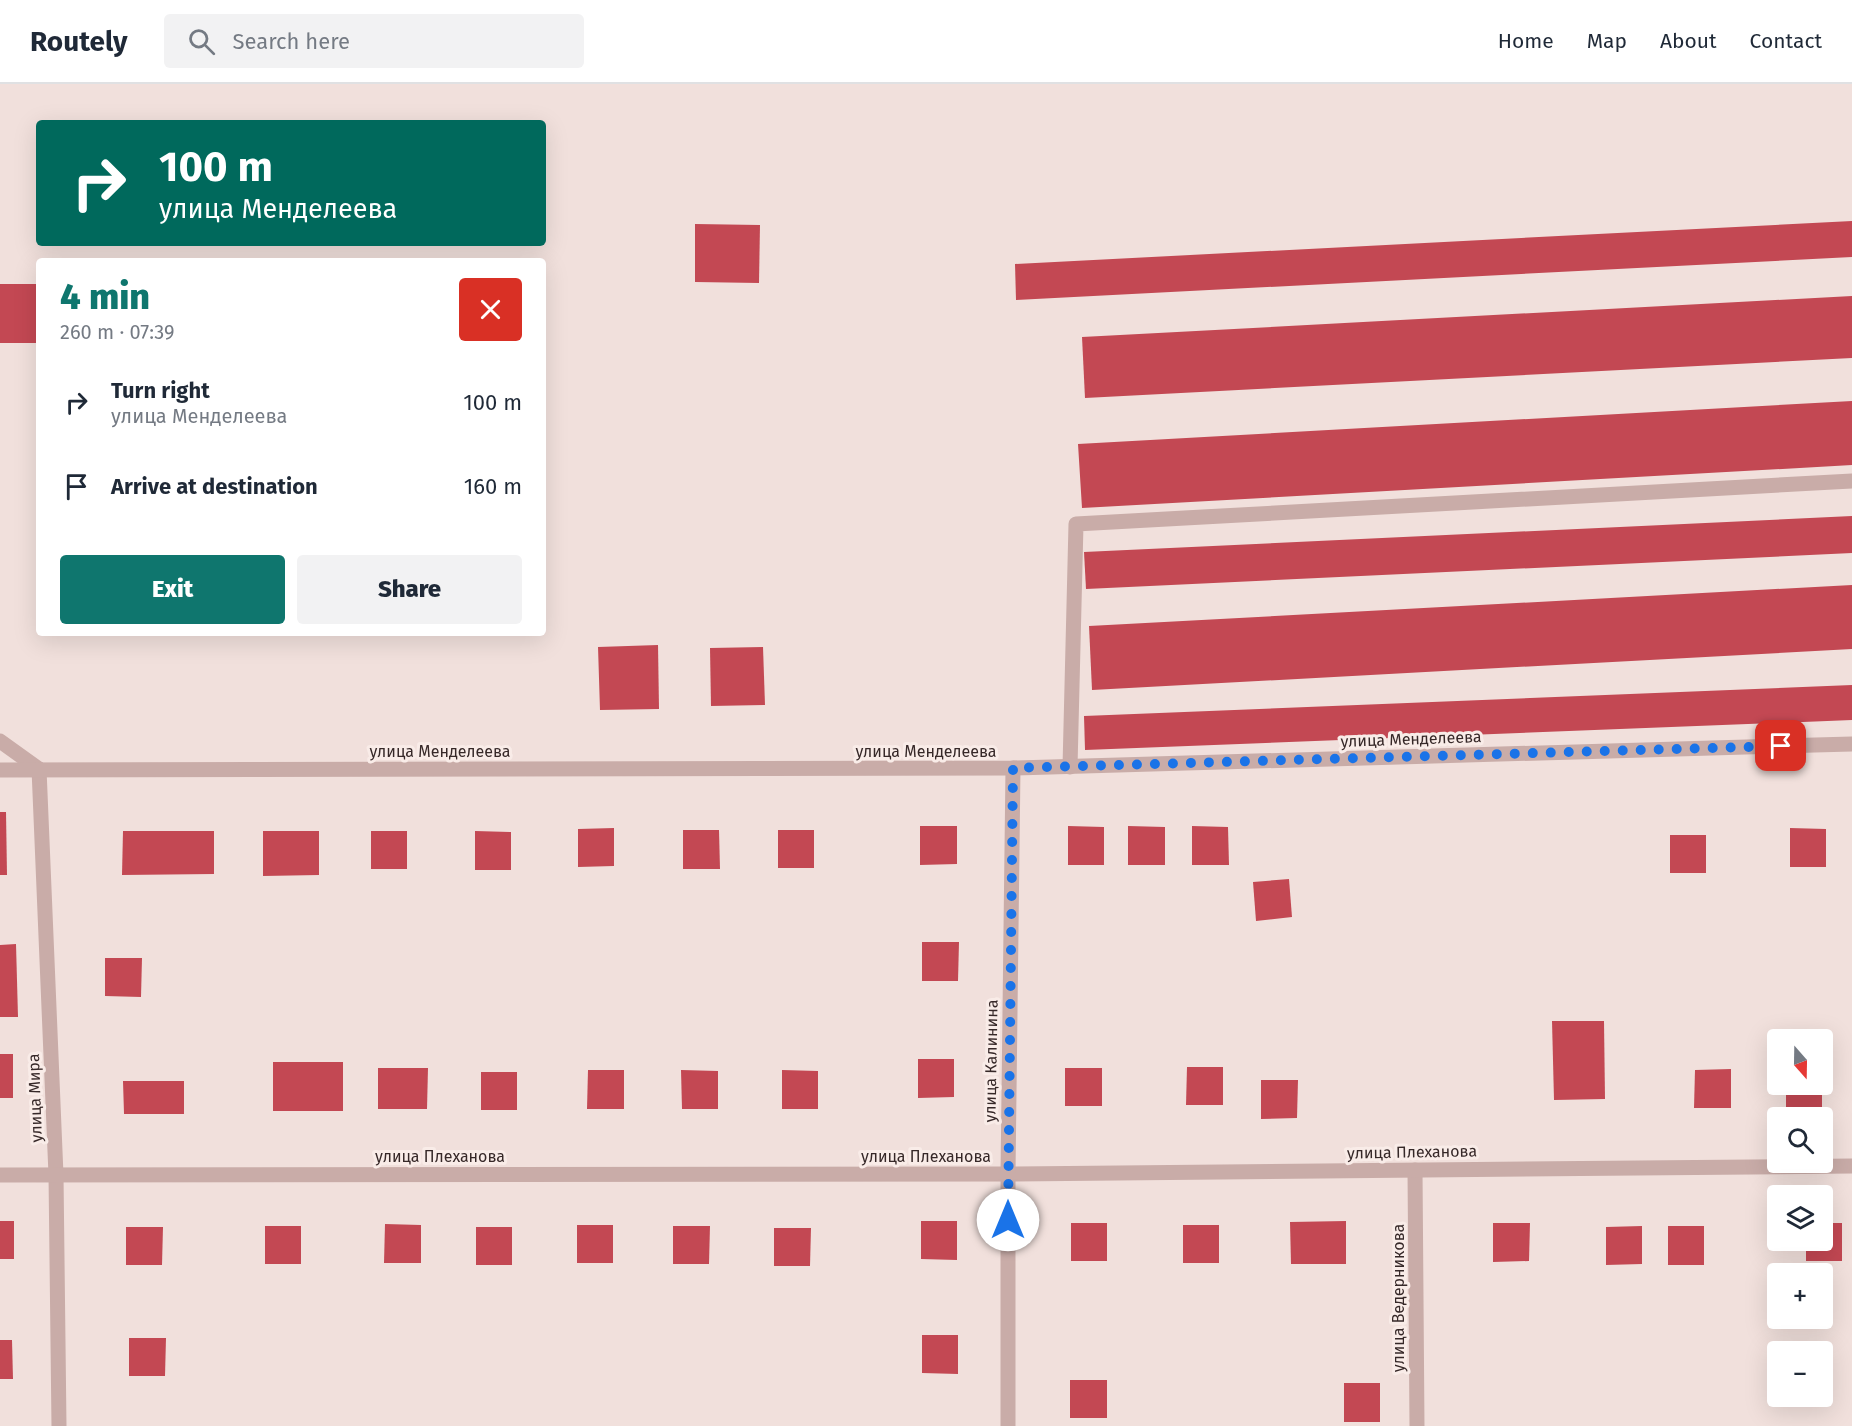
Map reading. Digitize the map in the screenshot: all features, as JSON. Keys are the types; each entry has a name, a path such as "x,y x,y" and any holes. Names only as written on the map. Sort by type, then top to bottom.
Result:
{"street":[{"path":"1070,767 1076,524 1852,482"},
{"path":"0,741 39,769"},
{"name":"улица Менделеева","path":"0,770 1013,768 1852,744"},
{"name":"улица Калинина","path":"1008,1426 1008,1174 1013,768"},
{"name":"улица Мира","path":"39,769 56,1175 59,1426"},
{"name":"улица Плеханова","path":"0,1175 1008,1174 1852,1166"},
{"name":"улица Ведерникова","path":"1415,1170 1417,1426"}],"building":[{"path":"1852,221 1852,257 1016,300 1015,264"},
{"path":"695,224 760,225 759,283 695,282"},
{"path":"0,284 36,284 36,343 0,343"},
{"path":"1852,296 1852,358 1085,398 1082,337"},
{"path":"1852,401 1852,465 1082,508 1078,444"},
{"path":"1852,516 1852,553 1086,589 1084,552"},
{"path":"1852,585 1852,649 1092,690 1089,626"},
{"path":"658,645 659,709 600,710 598,647"},
{"path":"763,647 765,705 711,706 710,648"},
{"path":"1852,685 1852,720 1085,750 1084,716"},
{"path":"0,812 6,812 7,875 0,875"},
{"path":"920,826 957,826 957,864 920,865"},
{"path":"1068,826 1104,827 1104,865 1068,865"},
{"path":"1128,826 1165,827 1165,865 1128,865"},
{"path":"1192,826 1228,827 1229,865 1192,865"},
{"path":"614,828 614,866 578,867 578,829"},
{"path":"1790,828 1826,829 1826,867 1790,867"},
{"path":"683,830 719,830 720,869 683,869"},
{"path":"778,830 814,830 814,868 778,868"},
{"path":"123,831 214,831 214,874 122,875"},
{"path":"263,831 319,831 319,875 263,876"},
{"path":"371,831 407,831 407,869 371,869"},
{"path":"475,831 511,832 511,870 475,870"},
{"path":"1670,835 1706,835 1706,873 1670,873"},
{"path":"1289,879 1292,917 1256,921 1253,882"},
{"path":"922,942 959,942 958,981 922,981"},
{"path":"16,944 18,1017 0,1017 0,945"},
{"path":"105,958 142,958 141,997 105,996"},
{"path":"1552,1021 1604,1021 1605,1099 1554,1100"},
{"path":"0,1054 13,1054 13,1098 0,1098"},
{"path":"918,1059 954,1059 954,1097 918,1098"},
{"path":"273,1062 343,1062 343,1111 273,1111"},
{"path":"1187,1067 1223,1067 1223,1105 1186,1105"},
{"path":"378,1068 428,1068 427,1109 378,1109"},
{"path":"1065,1068 1102,1068 1102,1106 1065,1106"},
{"path":"1731,1069 1731,1108 1694,1108 1695,1070"},
{"path":"588,1070 624,1070 624,1109 587,1109"},
{"path":"681,1070 718,1071 718,1109 682,1109"},
{"path":"782,1070 818,1071 818,1109 782,1109"},
{"path":"481,1072 517,1072 517,1110 481,1110"},
{"path":"1261,1080 1298,1080 1297,1118 1261,1119"},
{"path":"123,1081 184,1081 184,1114 124,1114"},
{"path":"1786,1095 1822,1095 1822,1107 1786,1107"},
{"path":"0,1221 14,1221 14,1259 0,1259"},
{"path":"921,1221 957,1221 957,1260 921,1259"},
{"path":"1346,1221 1346,1264 1291,1264 1290,1222"},
{"path":"1071,1223 1107,1223 1107,1261 1071,1261"},
{"path":"1493,1223 1530,1223 1529,1261 1493,1262"},
{"path":"1833,1223 1842,1223 1842,1261 1806,1261 1806,1251 1833,1251"},
{"path":"385,1224 421,1225 421,1263 384,1263"},
{"path":"577,1225 613,1225 613,1263 577,1263"},
{"path":"1183,1225 1219,1225 1219,1263 1183,1263"},
{"path":"265,1226 301,1226 301,1264 265,1264"},
{"path":"673,1226 710,1226 709,1264 673,1264"},
{"path":"1642,1226 1642,1264 1606,1265 1606,1227"},
{"path":"1668,1226 1704,1226 1704,1265 1668,1265"},
{"path":"126,1227 163,1227 162,1265 126,1265"},
{"path":"476,1227 512,1227 512,1265 476,1265"},
{"path":"774,1228 811,1228 810,1266 774,1266"},
{"path":"922,1335 958,1335 958,1374 922,1373"},
{"path":"129,1338 166,1338 165,1376 129,1376"},
{"path":"0,1340 12,1340 13,1379 0,1379"},
{"path":"1070,1380 1107,1380 1107,1418 1070,1418"},
{"path":"1344,1383 1380,1383 1380,1422 1344,1422"}],"route":[{"path":"1008,1220 1013,768 1781,746"}]}
